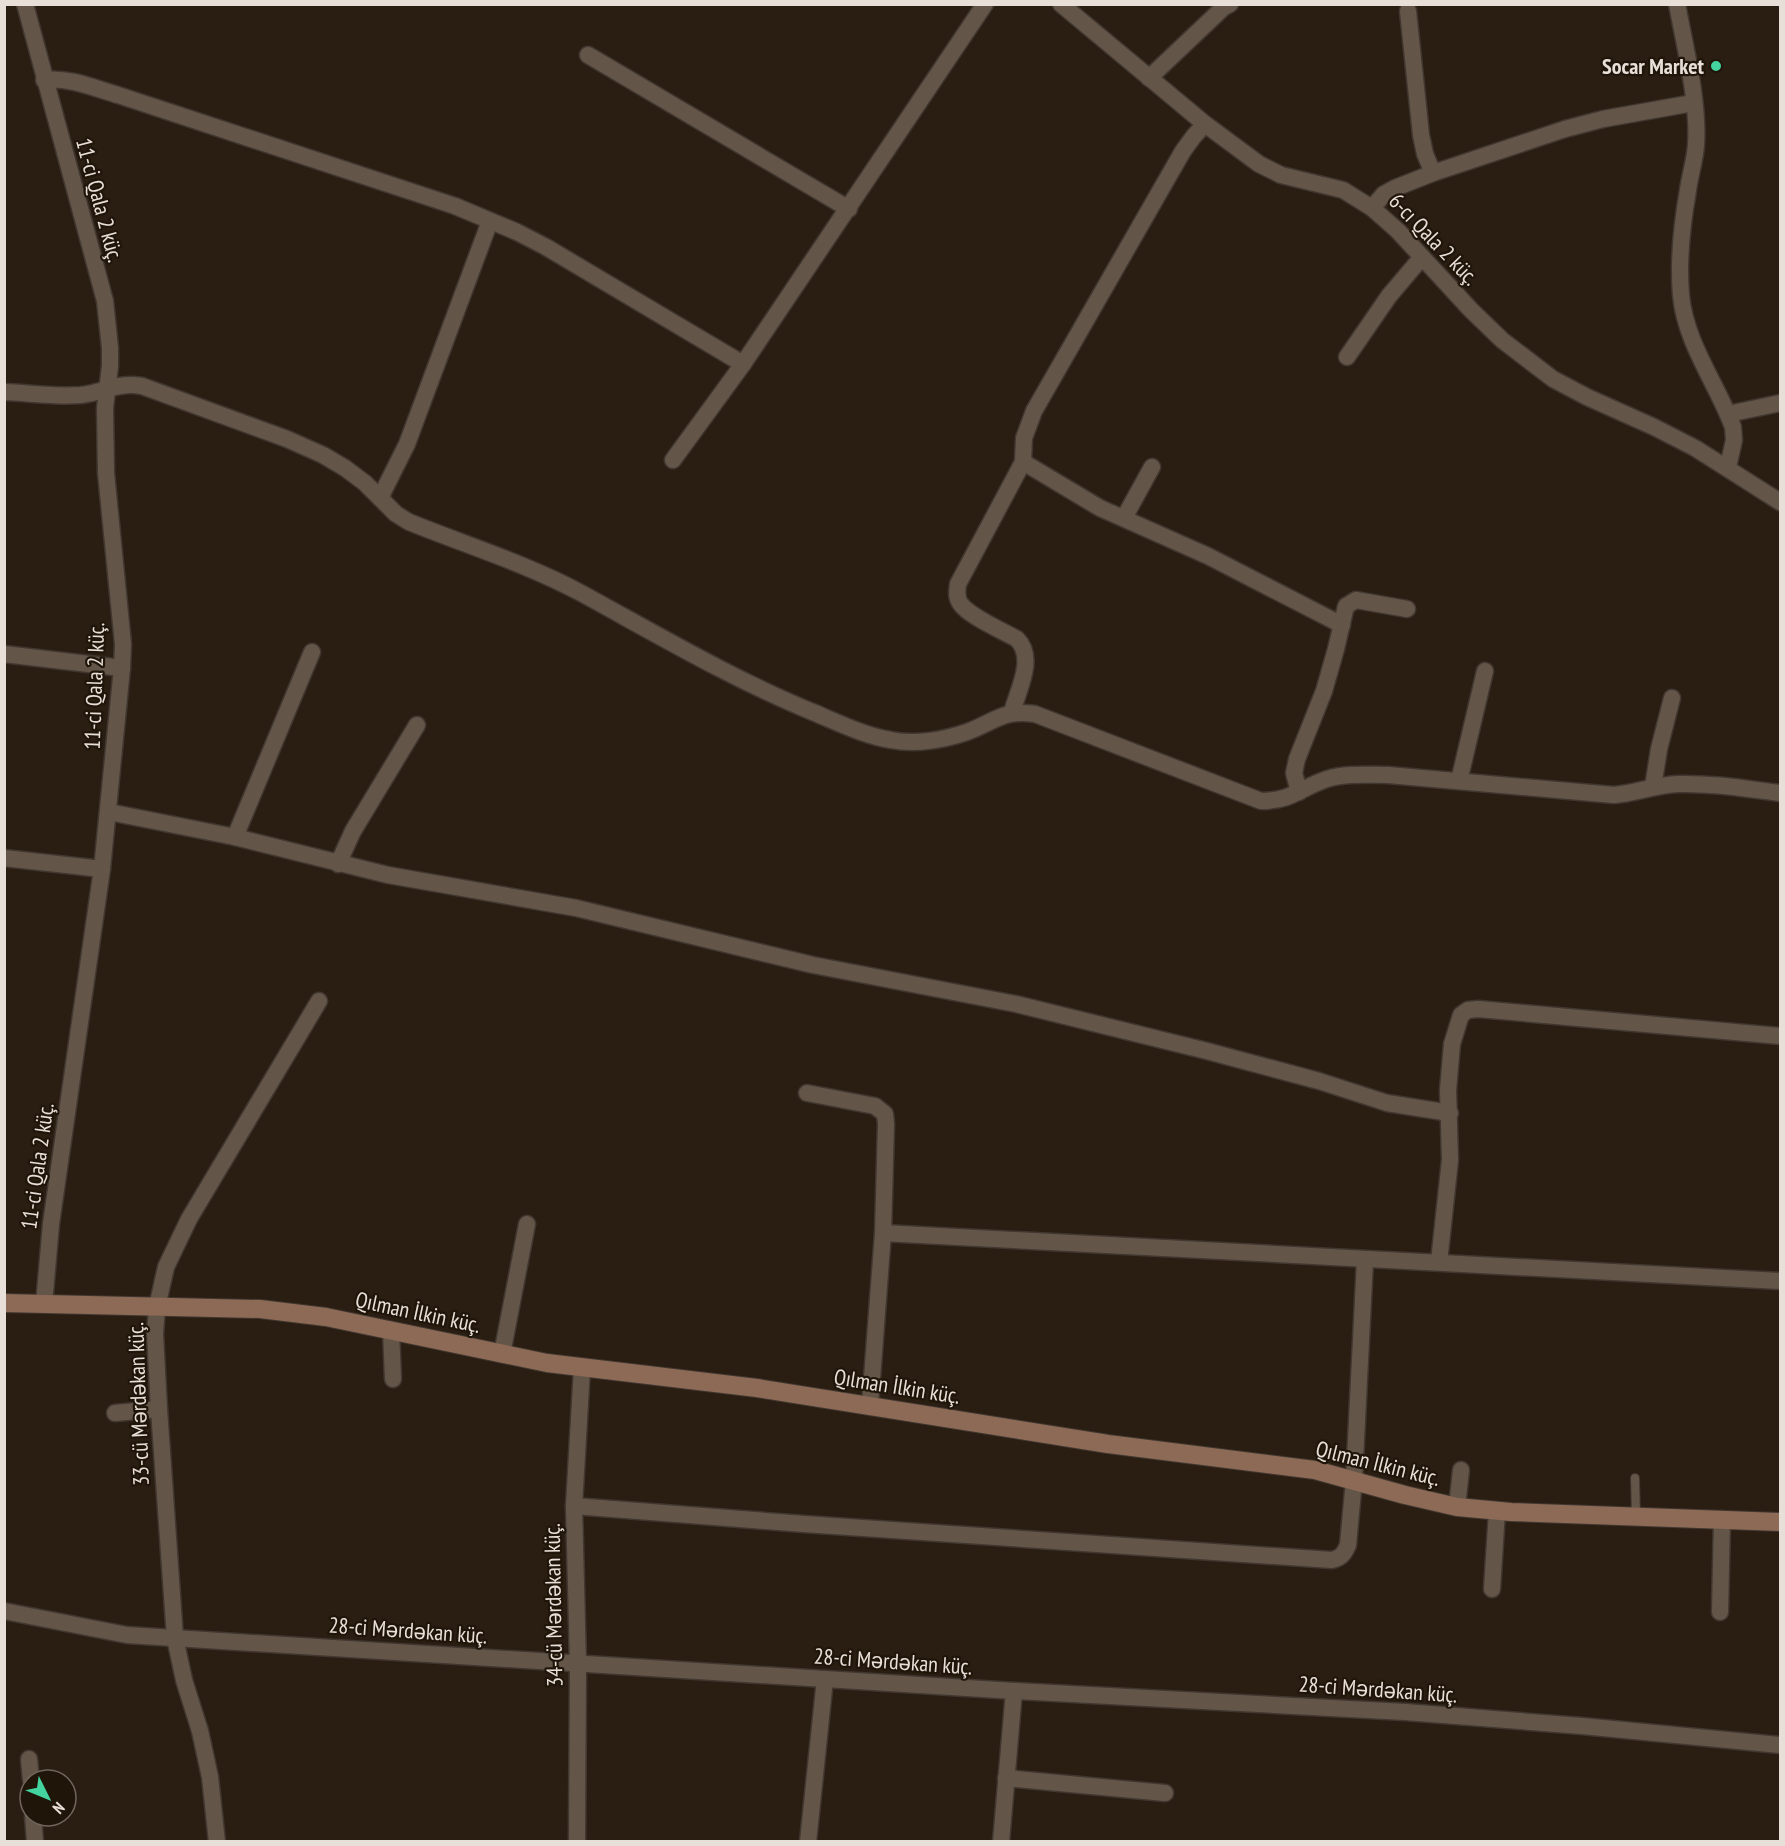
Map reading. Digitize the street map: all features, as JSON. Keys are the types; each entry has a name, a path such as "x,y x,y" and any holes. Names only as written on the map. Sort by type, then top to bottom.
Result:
{"street":[{"name":"11-ci Qala 2 küç.","path":"25,4 105,301 110,348 105,425 106,473 123,644 109,812 51,1224 44,1304"},
{"path":"673,460 743,364 985,4"},
{"name":"6-cı Qala 2 küç.","path":"1061,4 1205,123 1270,171 1337,188 1360,199 1372,208 1398,231 1502,340 1553,379 1654,427 1728,467 1780,502"},
{"path":"1149,78 1224,7 1230,4"},
{"path":"1677,4 1690,76 1696,148 1682,230 1681,296 1692,338 1732,427 1734,440 1728,467"},
{"path":"1408,11 1421,135 1425,154 1433,173"},
{"path":"588,55 849,209"},
{"path":"44,80 57,78 118,95 455,206 546,248 743,364"},
{"path":"1372,208 1384,195 1395,188 1527,141 1603,119 1693,103"},
{"path":"1012,712 1027,658 1024,645 966,610 959,603 958,584 1023,462 1024,438 1034,411 1184,152 1205,123"},
{"path":"380,498 406,444 490,221"},
{"path":"1347,357 1389,296 1422,257"},
{"path":"4,392 72,395 95,393 123,384 142,386 287,439 345,468 365,483 396,514 409,522 579,592 784,700 890,740 905,742 927,740 967,732 1012,712 1025,712 1046,717 1261,801 1286,799 1329,778 1364,774 1614,795 1653,787 1697,784 1780,793"},
{"path":"1728,414 1780,403"},
{"path":"1023,462 1100,508 1208,556 1342,625"},
{"path":"1124,518 1152,467"},
{"path":"1299,792 1294,773 1297,759 1324,691 1346,606 1356,600 1407,609"},
{"path":"235,837 312,652"},
{"path":"4,654 122,668"},
{"path":"1459,782 1485,671"},
{"path":"1653,787 1659,749 1672,698"},
{"path":"338,864 353,831 417,725"},
{"path":"109,812 235,837 388,875 576,908 813,964 1016,1004 1229,1057 1387,1103 1450,1113"},
{"path":"4,858 102,869"},
{"name":"33-cü Mərdəkan küç.","path":"217,1842 210,1777 200,1731 183,1680 175,1638 159,1409 155,1334 157,1307 166,1267 189,1219 319,1001"},
{"path":"1439,1262 1450,1160 1448,1090 1452,1044 1461,1015 1468,1010 1478,1009 1780,1036"},
{"path":"807,1092 875,1106 885,1114 883,1233 870,1405"},
{"path":"502,1354 527,1224"},
{"path":"883,1233 1780,1281"},
{"path":"574,1506 804,1524 1338,1559 1344,1554 1348,1545 1354,1480 1365,1260"},
{"name":"Qılman İlkin küç.","path":"4,1303 288,1312 326,1317 502,1354 582,1368 757,1388 1108,1444 1315,1470 1457,1507 1497,1511 1780,1522"},
{"path":"391,1330 393,1379"},
{"name":"34-cü Mərdəkan küç.","path":"577,1842 578,1664 574,1506 582,1368"},
{"path":"115,1413 159,1409"},
{"path":"1457,1507 1461,1470"},
{"path":"1492,1589 1497,1511"},
{"path":"1720,1612 1722,1519"},
{"name":"28-ci Mərdəkan küç.","path":"4,1611 127,1635 1014,1691 1405,1712 1780,1745"},
{"path":"808,1842 825,1679"},
{"path":"1000,1842 1014,1691"},
{"path":"29,1759 30,1768"},
{"path":"1006,1778 1165,1793"}],"lane":[{"path":"1635,1478 1636,1516"}],"place":[{"name":"Socar Market","path":"1716,66"}]}
